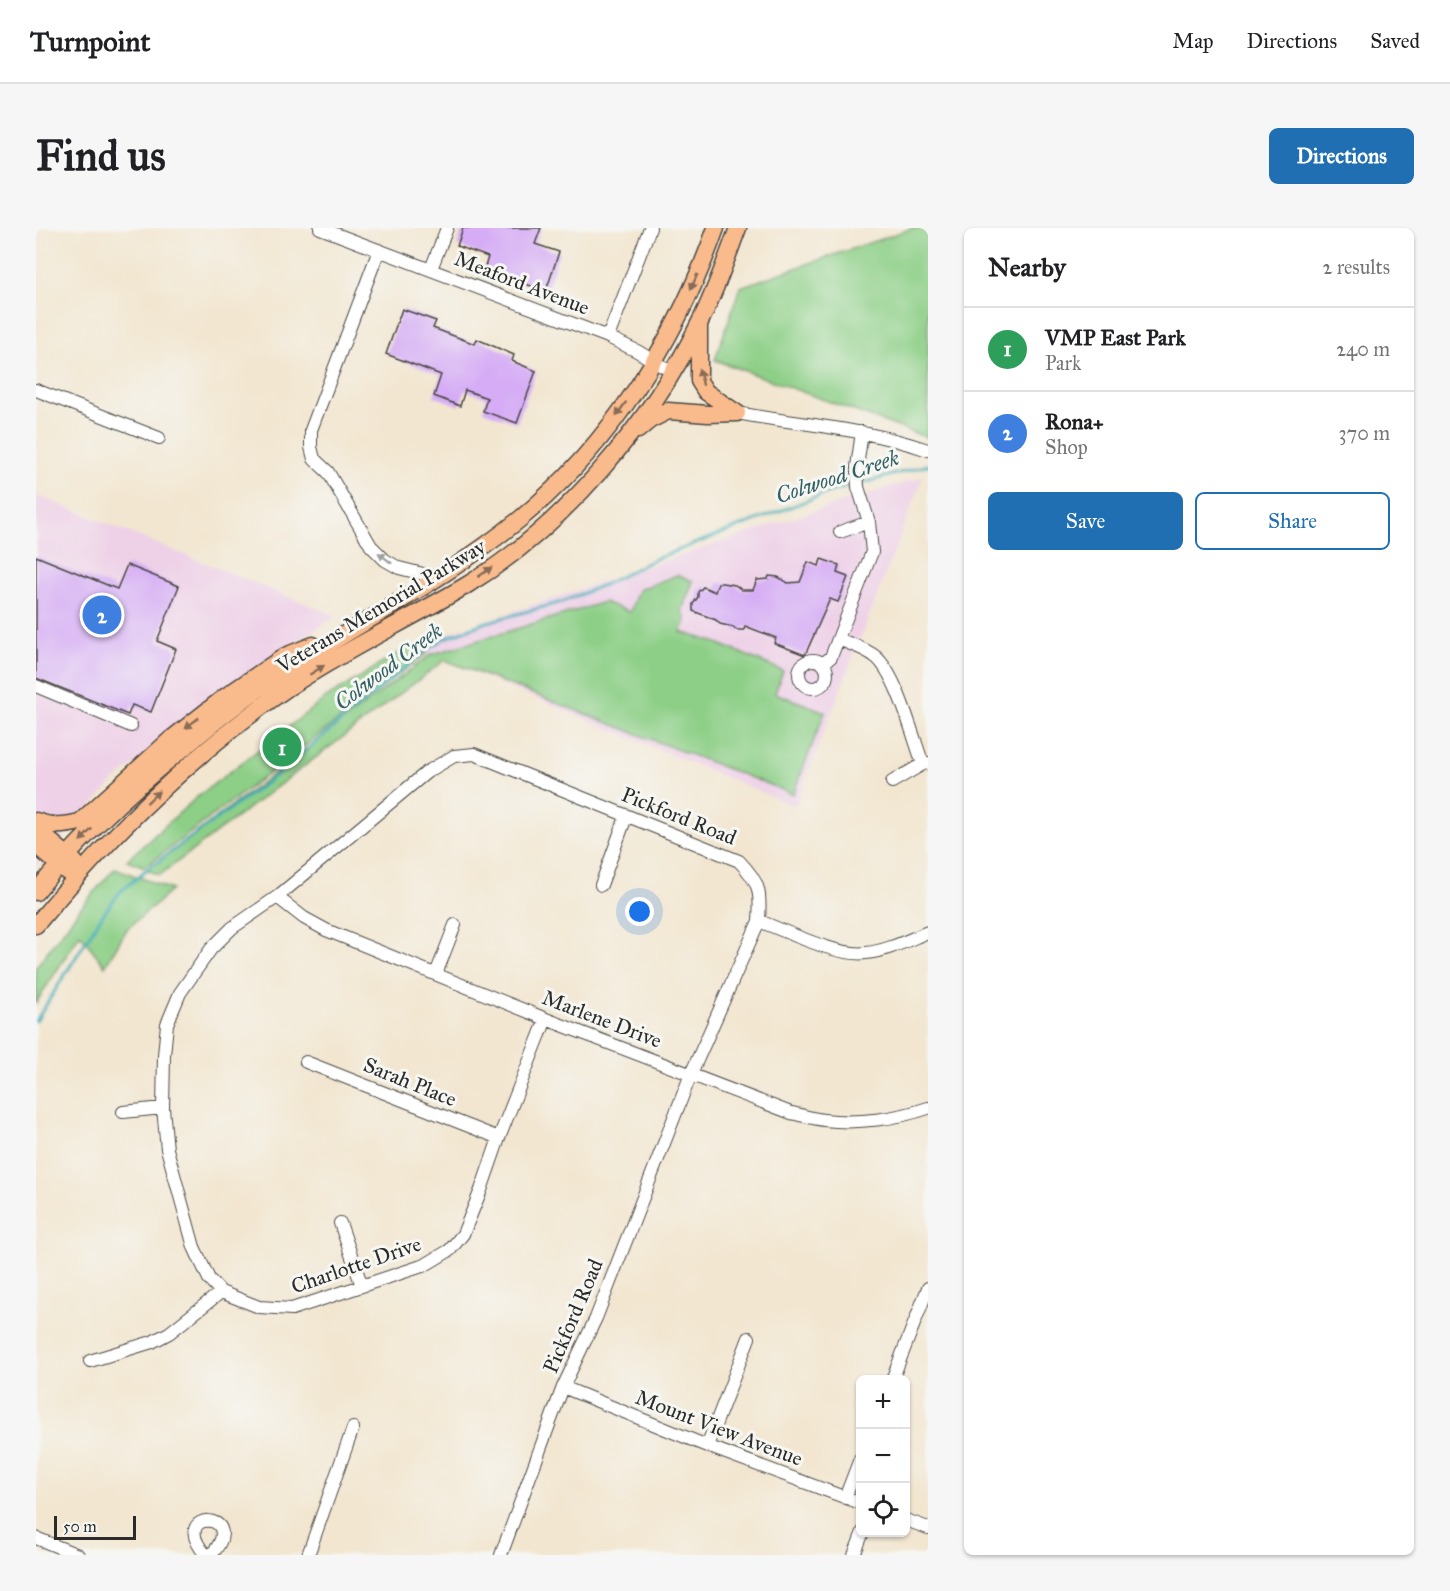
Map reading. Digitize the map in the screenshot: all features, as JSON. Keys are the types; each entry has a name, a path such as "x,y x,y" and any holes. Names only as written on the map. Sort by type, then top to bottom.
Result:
{"main road":[{"name":"Veterans Memorial Parkway","path":"36,925 132,817 264,696 350,632 468,559 521,518 572,469 601,437 655,361 676,323 716,228"},
{"name":"Veterans Memorial Parkway","path":"36,891 105,815 225,713 264,696 345,653 468,584 508,556 550,521 594,478 625,442 672,372 699,324 720,278 738,228"},
{"path":"699,324 699,381 706,392 736,413"},
{"path":"625,442 650,420 668,411 708,414 736,413"},
{"path":"36,821 64,826 80,822 170,740 226,696 285,656 350,632"},
{"path":"36,829 62,860"},
{"path":"36,845 62,860 79,874"}],"street":[{"name":"Meaford Avenue","path":"320,228 608,337 672,372"},
{"path":"431,269 447,228"},
{"path":"608,337 650,228"},
{"path":"379,250 311,429 311,447 314,459 328,472 371,546 385,560 415,573 439,578"},
{"path":"36,390 159,438"},
{"path":"736,413 862,432 896,439 928,450"},
{"path":"824,663 831,657 872,552 869,522 858,487 857,467 862,432"},
{"path":"840,532 869,522"},
{"path":"838,639 877,658 891,677 926,763 892,782"},
{"path":"36,686 131,726"},
{"name":"Pickford Road","path":"221,1292 209,1279 194,1247 166,1149 164,1055 167,1024 180,993 211,949 232,928 277,897 427,772 454,756 474,754 739,861 753,876 761,898 759,921 691,1074 596,1318 563,1387 501,1555"},
{"path":"601,885 626,817"},
{"name":"Marlene Drive","path":"277,897 304,918 326,930 546,1019 782,1110 824,1120 861,1121 908,1115 928,1108"},
{"path":"759,921 848,953 866,953 897,945 928,932"},
{"path":"436,974 455,925"},
{"name":"Charlotte Drive","path":"221,1292 259,1307 292,1309 425,1265 450,1250 463,1234 481,1191 499,1138 546,1019"},
{"name":"Sarah Place","path":"306,1062 499,1138"},
{"path":"123,1112 164,1108"},
{"path":"340,1223 362,1286"},
{"path":"894,1375 928,1288"},
{"path":"90,1361 152,1342 169,1333 221,1292"},
{"path":"707,1446 749,1338"},
{"name":"Mount View Avenue","path":"563,1387 707,1446 856,1501"},
{"path":"308,1555 353,1428"},
{"path":"845,1498 856,1471"},
{"path":"206,1555 195,1539 193,1531 203,1521 211,1520 222,1528 223,1536 220,1545 211,1555"},
{"path":"910,1521 928,1528"},
{"path":"854,1555 861,1537"},
{"path":"36,1538 78,1555"}],"shaded area":[{"path":"923,477 795,806 410,646 809,513"},
{"path":"36,495 336,616 220,692 113,782 36,866"}],"green space":[{"path":"913,228 928,228 928,438 715,360 740,287"},
{"path":"677,575 693,581 682,611 686,621 681,632 717,643 783,671 775,693 825,712 793,794 445,660 160,875 147,870 430,655 604,602 630,612 638,590"},
{"path":"410,646 427,653 145,867 127,860 197,797 326,698"},
{"path":"115,868 172,890 127,929 105,966 80,934 36,1003 36,967 78,911"}],"building":[{"path":"463,228 541,228 535,244 559,252 546,291 484,270 488,257 457,246"},
{"path":"402,309 436,321 433,328 475,344 477,339 514,355 512,361 536,371 517,423 483,411 487,398 465,390 460,406 434,396 441,375 386,354"},
{"path":"36,556 117,589 127,565 179,586 157,641 176,649 151,712 132,705 128,715 36,678"},
{"path":"821,559 839,565 837,573 848,577 838,602 830,599 805,655 774,643 776,638 745,626 744,630 737,630 693,611 698,592 703,587 715,592 718,583 722,583 735,585 742,590 753,590 757,580 768,579 769,576 778,577 788,583 800,582 808,562 819,566"}],"waterway":[{"name":"Colwood Creek","path":"860,484 928,465"},
{"name":"Colwood Creek","path":"36,1021 101,917 120,892 146,870 266,783 443,639 484,623 562,602 655,559 832,491 854,485"}],"place":[{"name":"Rona+","path":"102,615"},
{"name":"VMP East Park","path":"282,747"}]}
